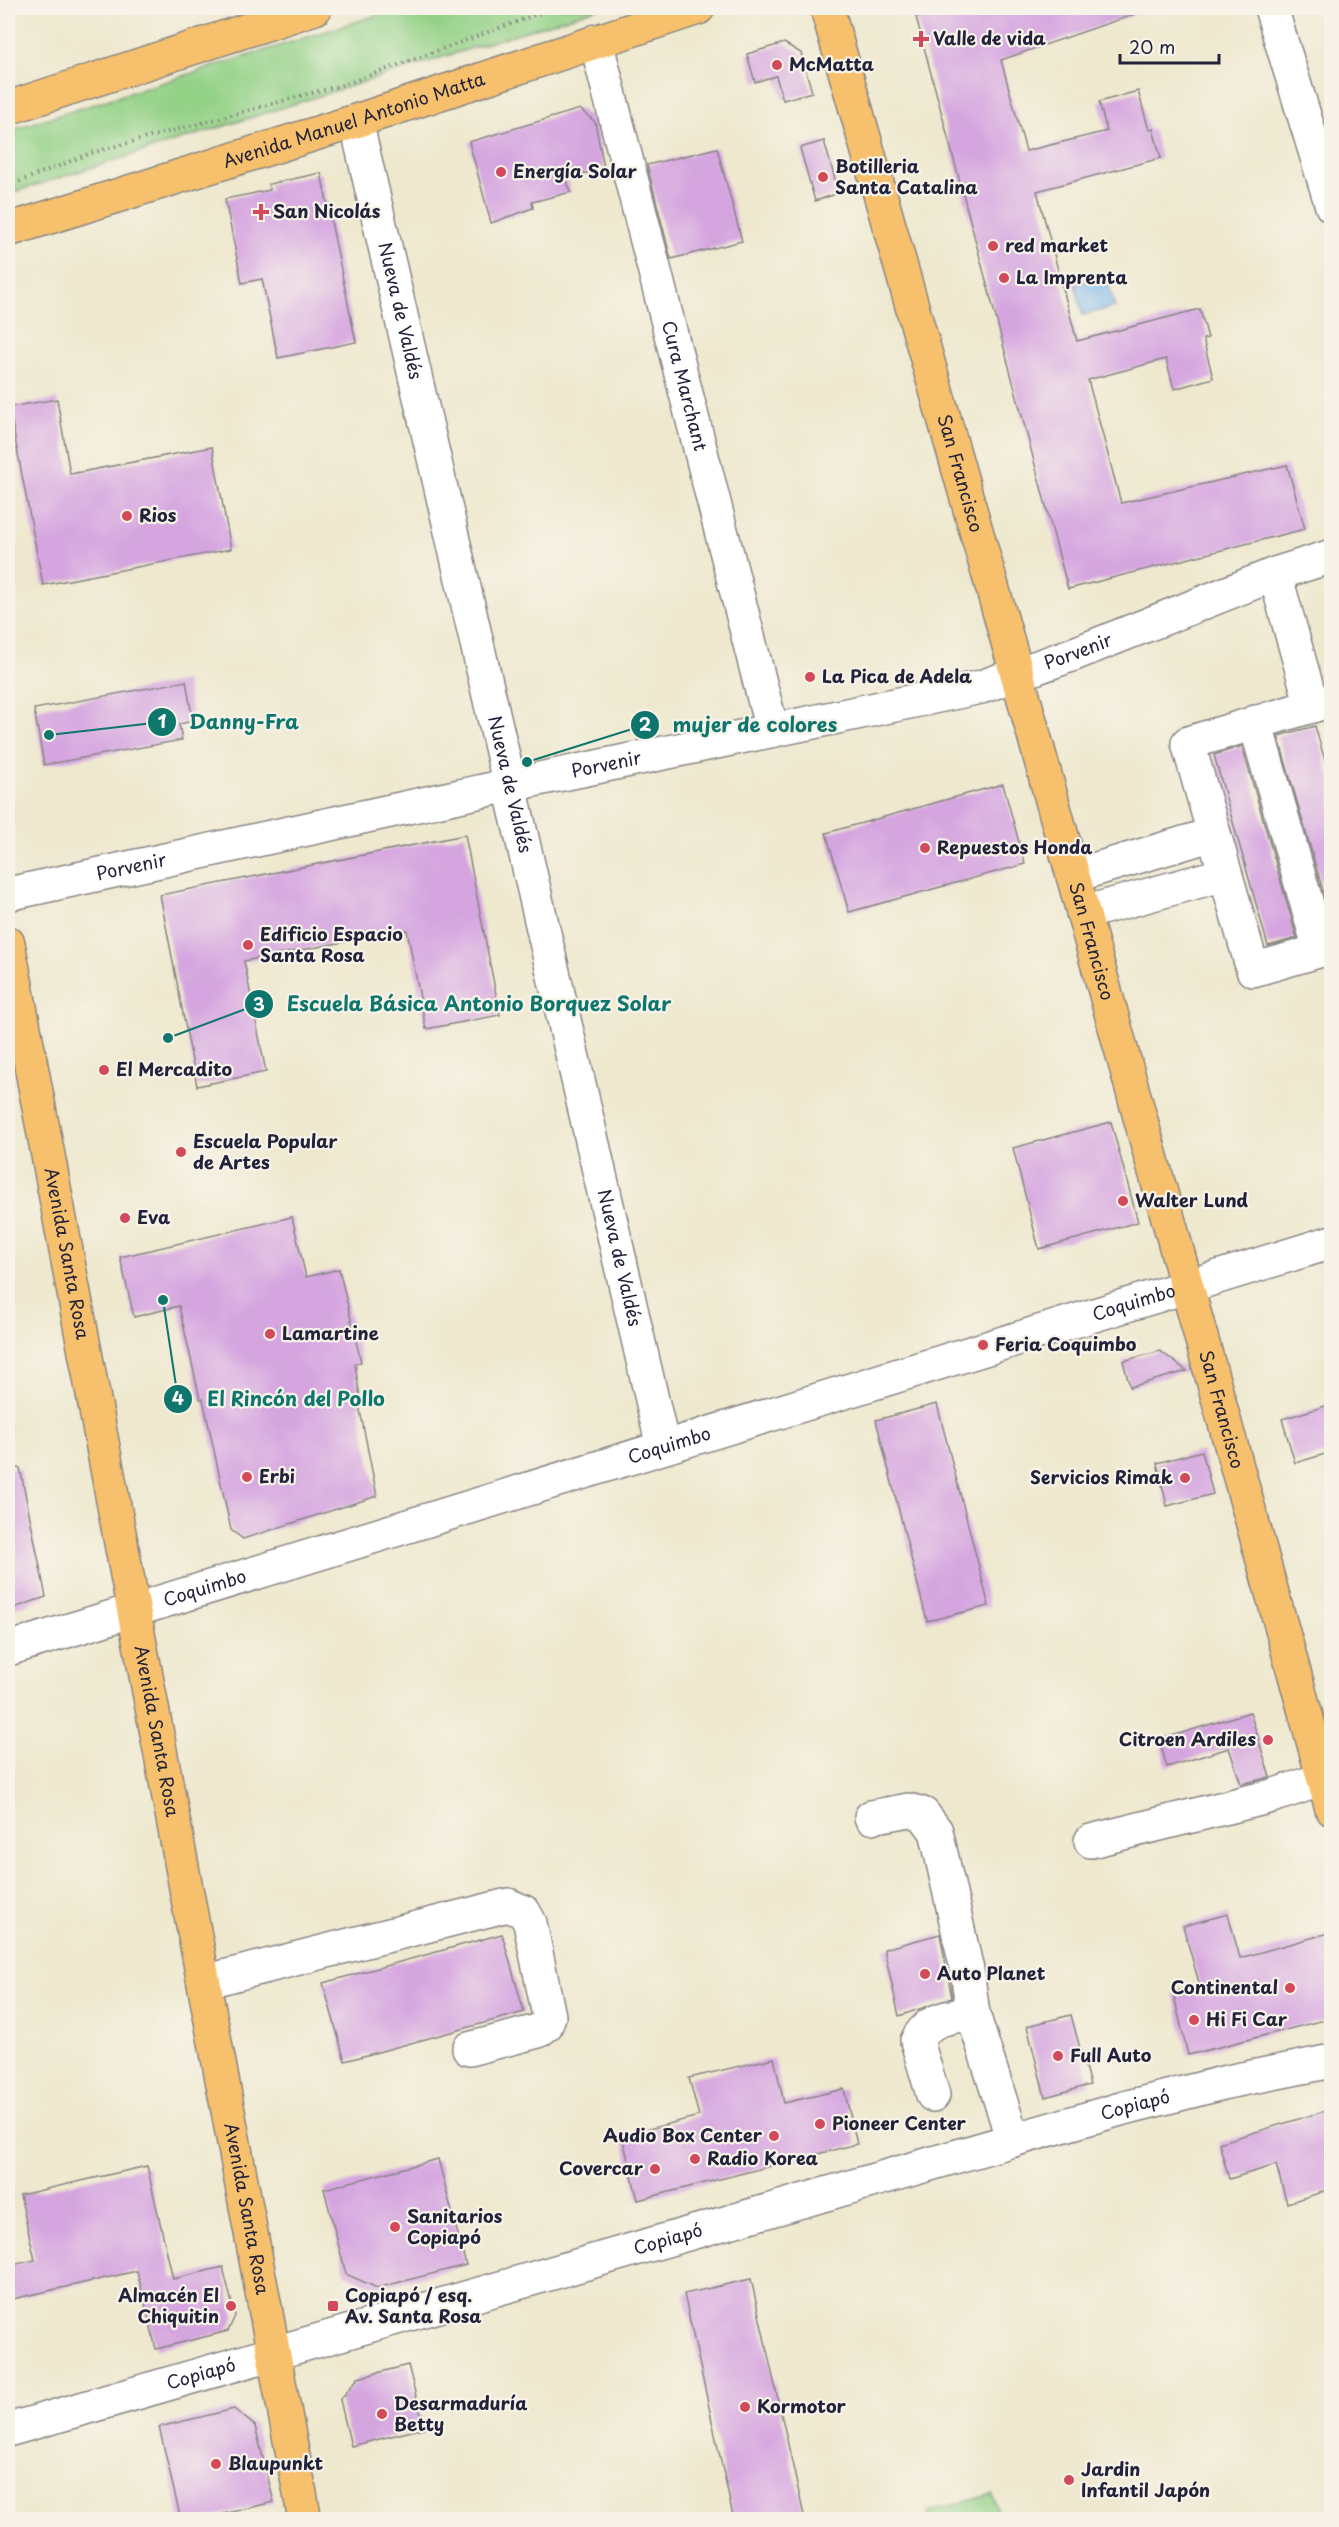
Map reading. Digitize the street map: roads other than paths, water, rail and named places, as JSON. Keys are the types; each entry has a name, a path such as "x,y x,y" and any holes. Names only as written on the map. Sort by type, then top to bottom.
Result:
{"main road":[{"path":"8,108 315,8"},
{"name":"Avenida Manuel Antonio Matta","path":"8,230 356,121 698,8"},
{"name":"San Francisco","path":"827,8 1017,674 1327,1794"},
{"name":"Avenida Santa Rosa","path":"8,943 305,2520"}],"street":[{"path":"1270,8 1332,206"},
{"name":"Cura Marchant","path":"596,41 772,730"},
{"name":"Nueva de Valdés","path":"356,121 663,1447"},
{"name":"Porvenir","path":"8,894 510,785 981,687 1074,654 1275,574 1332,556"},
{"path":"1255,722 1326,949 1253,970 1188,743 1255,722 1322,703 1275,574"},
{"path":"1073,876 1214,834"},
{"path":"1083,914 1226,874"},
{"name":"Coquimbo","path":"8,1649 135,1612 1332,1242"},
{"path":"1091,1841 1272,1796 1327,1794"},
{"path":"871,1817 909,1810 923,1814 936,1831 967,1970 973,2014 1013,2140"},
{"path":"204,1982 508,1905 524,1912 530,1923 549,2016 546,2025 538,2031 469,2049"},
{"path":"933,2095 917,2041 922,2031 941,2019 973,2014"},
{"name":"Copiapó","path":"8,2430 1013,2140 1227,2082 1332,2061"}],"water":[{"path":"1106,276 1115,307 1083,315 1075,284"}],"place":[{"name":"Valle de vida","path":"921,39"},
{"name":"McMatta","path":"777,65"},
{"name":"Energía Solar","path":"501,172"},
{"name":"Botilleria Santa Catalina","path":"823,177"},
{"name":"San Nicolás","path":"261,212"},
{"name":"red market","path":"993,246"},
{"name":"La Imprenta","path":"1004,278"},
{"name":"Rios","path":"127,516"},
{"name":"La Pica de Adela","path":"810,677"},
{"name":"Danny-Fra","path":"49,735"},
{"name":"mujer de colores","path":"527,762"},
{"name":"Repuestos Honda","path":"925,848"},
{"name":"Edificio Espacio Santa Rosa","path":"248,945"},
{"name":"Escuela Básica Antonio Borquez Solar","path":"168,1038"},
{"name":"El Mercadito","path":"104,1070"},
{"name":"Escuela Popular de Artes","path":"181,1152"},
{"name":"Walter Lund","path":"1123,1201"},
{"name":"Eva","path":"125,1218"},
{"name":"El Rincón del Pollo","path":"163,1300"},
{"name":"Lamartine","path":"270,1334"},
{"name":"Feria Coquimbo","path":"983,1345"},
{"name":"Erbi","path":"247,1477"},
{"name":"Servicios Rimak","path":"1185,1478"},
{"name":"Citroen Ardiles","path":"1268,1740"},
{"name":"Auto Planet","path":"925,1974"},
{"name":"Continental","path":"1290,1988"},
{"name":"Hi Fi Car","path":"1194,2020"},
{"name":"Full Auto","path":"1058,2056"},
{"name":"Pioneer Center","path":"820,2124"},
{"name":"Audio Box Center","path":"774,2136"},
{"name":"Radio Korea","path":"695,2159"},
{"name":"Covercar","path":"655,2169"},
{"name":"Sanitarios Copiapó","path":"395,2227"},
{"name":"Almacén El Chiquitin","path":"231,2306"},
{"name":"Copiapó / esq. Av. Santa Rosa","path":"333,2306"},
{"name":"Kormotor","path":"745,2407"},
{"name":"Desarmaduría Betty","path":"382,2414"},
{"name":"Blaupunkt","path":"216,2464"},
{"name":"Jardin Infantil Japón","path":"1069,2480"}]}
